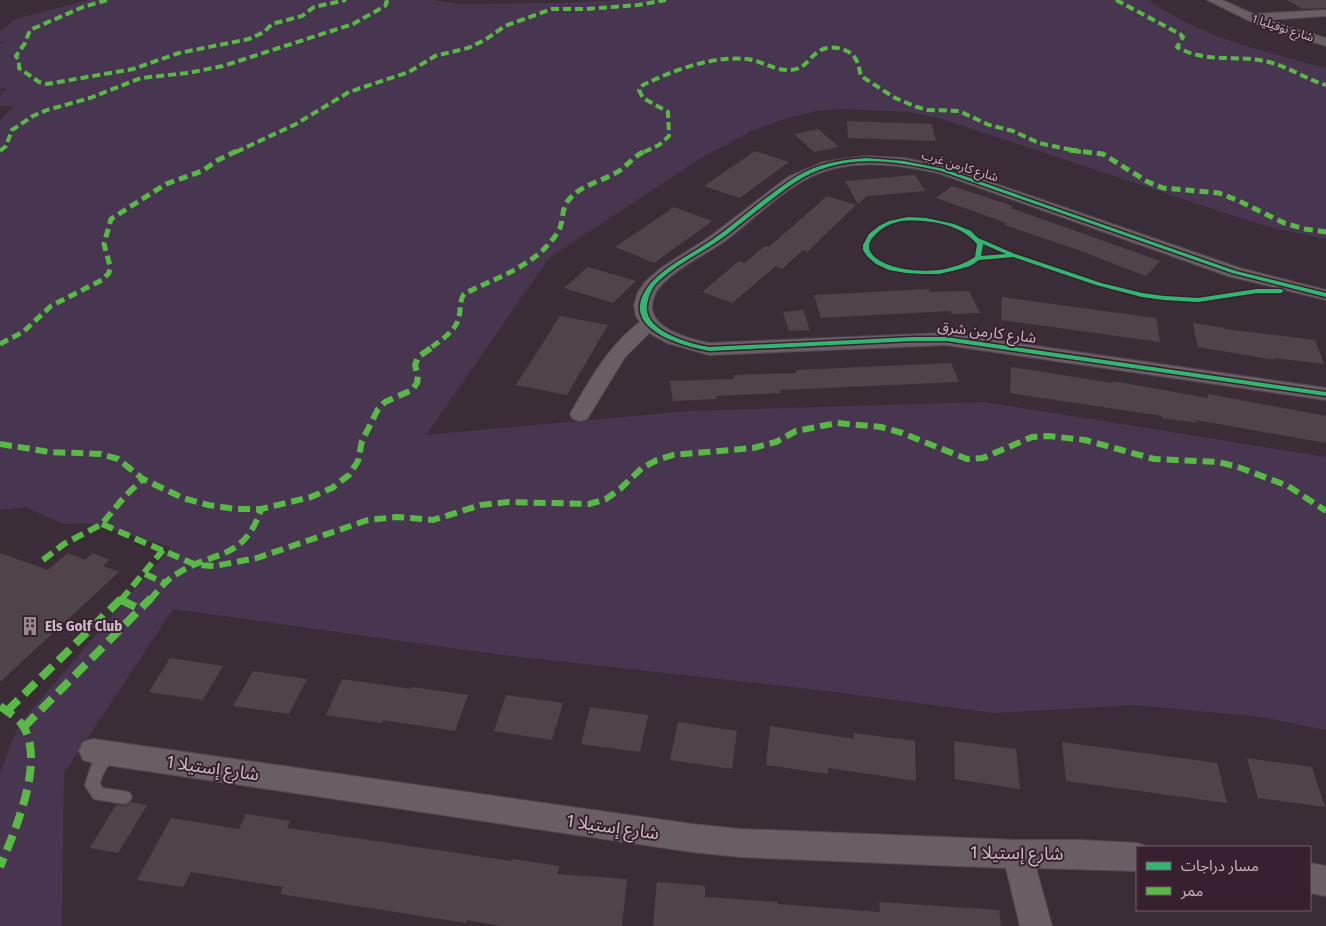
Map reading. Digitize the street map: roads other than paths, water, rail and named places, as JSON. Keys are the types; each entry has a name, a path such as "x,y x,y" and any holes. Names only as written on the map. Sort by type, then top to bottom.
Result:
{"street":[{"name":"شارع نوفيليا 1","path":"1213,0 1249,18 1326,42"},
{"path":"1249,18 1326,13"},
{"name":"شارع كارمن غرب","path":"650,323 644,312 643,301 647,291 655,281 802,174 832,164 868,160 906,162 942,170 1234,272 1326,295"},
{"path":"593,405 619,350 638,331 650,323"},
{"name":"شارع كارمن شرق","path":"650,323 660,333 673,340 690,346 709,349 913,339 946,340 1326,394"},
{"name":"شارع إستيلا 1","path":"100,753 692,838 740,843 1136,857"},
{"path":"1017,854 1036,926"},
{"path":"1311,878 1326,881"}],"lane":[{"path":"100,753 92,786 99,794 124,797"}],"place":[{"name":"Els Golf Club","path":"30,626"}]}
